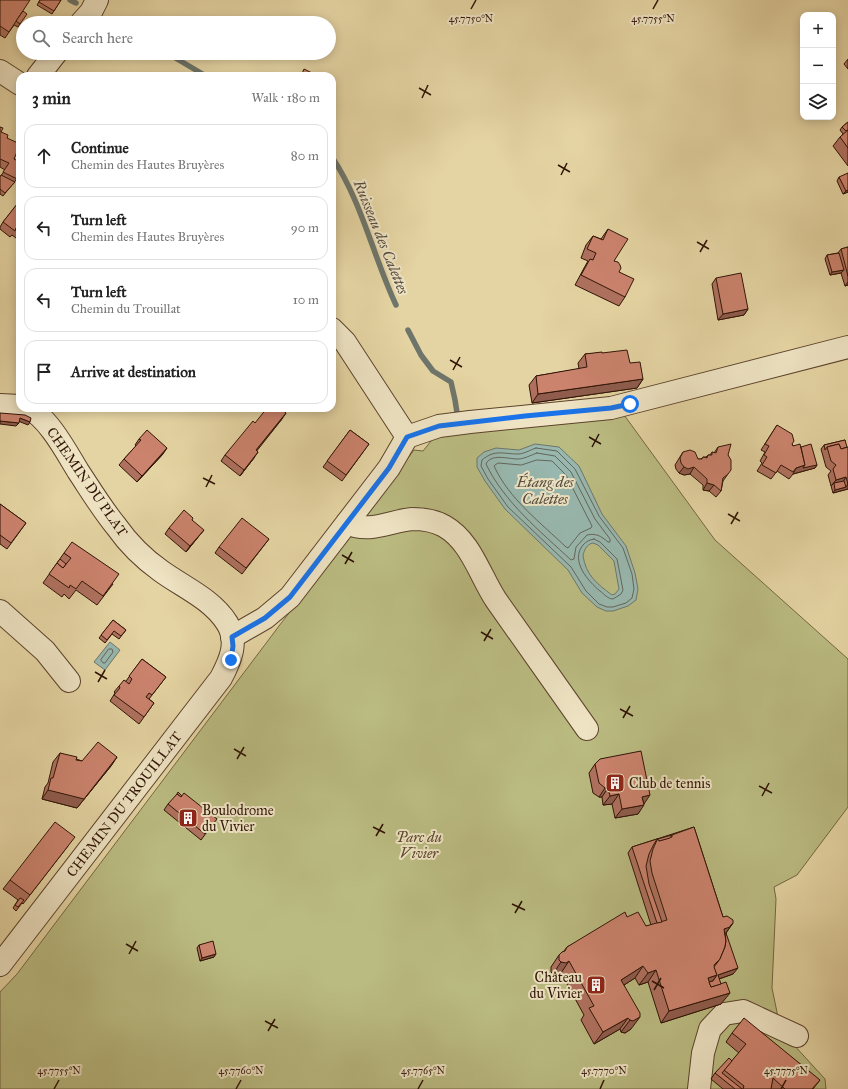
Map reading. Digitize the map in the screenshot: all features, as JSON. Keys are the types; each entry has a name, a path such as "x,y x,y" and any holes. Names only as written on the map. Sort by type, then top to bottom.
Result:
{"street":[{"path":"87,16 97,0"},
{"path":"41,72 51,60"},
{"path":"0,71 16,81"},
{"path":"336,333 344,342 407,437"},
{"path":"232,637 265,618 290,597 389,468 407,437 439,426 611,408 848,347"},
{"path":"0,405 16,406"},
{"name":"CHEMIN DU PLAT","path":"34,412 54,432 116,526 135,548 160,570 215,608 228,625 232,637"},
{"path":"347,523 356,527 372,527 412,519 429,520 445,527 461,540 473,558 493,595 587,729"},
{"path":"220,614 240,614 278,606"},
{"path":"0,612 45,651 69,681"},
{"name":"CHEMIN DU TROUILLAT","path":"0,965 222,678 231,660 233,646 232,637"},
{"path":"699,1089 703,1053 710,1029 724,1014 743,1011 797,1036"}],"green space":[{"name":"Parc du Vivier","path":"619,408 715,540 848,659 848,807 797,875 774,887 776,899 772,988 778,1017 793,1044 825,1079 826,1089 0,1089 0,992 17,974 279,626 414,450 423,451 436,435"}],"water":[{"name":"Étang des Calettes","path":"535,444 559,447 579,466 602,514 626,546 635,573 638,589 636,600 628,606 613,611 606,611 597,607 582,593 568,570 505,509 485,481 477,467 477,458 484,452 496,448 519,450","holes":["593,543 598,545 614,561 619,589 612,595 593,578 584,563 583,556 586,548"]},
{"path":"110,642 120,650 105,670 94,662"}],"building":[{"path":"0,0 30,0 20,16 16,16 16,21 9,32 0,26"},
{"path":"40,0 61,0 54,11 39,2"},
{"path":"23,11 27,14 26,16 20,16"},
{"path":"304,69 310,72 303,72"},
{"path":"848,122 848,130 846,131 842,127"},
{"path":"0,127 3,128 1,132 8,135 7,138 16,142 16,154 14,159 16,160 16,178 3,172 9,163 0,159"},
{"path":"848,130 848,148 840,137"},
{"path":"848,173 848,190 846,191 839,177"},
{"path":"1,175 15,182 5,193 0,189"},
{"path":"16,205 15,231 3,222"},
{"path":"608,229 628,239 614,261 618,262 620,265 621,268 619,272 634,279 625,297 581,275 590,259 593,260 596,253 587,249 593,236 603,240"},
{"path":"848,247 848,276 841,249"},
{"path":"839,253 844,270 832,272 827,255"},
{"path":"741,273 748,309 723,314 716,278"},
{"path":"627,350 630,363 640,362 643,379 538,394 536,376 587,367 585,354"},
{"path":"264,412 286,413 256,450 258,452 244,470 225,455 253,421 255,423"},
{"path":"0,413 25,415 31,418 30,422 20,418 19,423 0,421"},
{"path":"777,425 792,434 794,441 792,444 793,446 800,444 805,465 796,468 793,472 781,465 776,473 762,465 767,457 764,455 769,446 765,444"},
{"path":"147,430 167,448 142,476 124,459 141,440 139,439"},
{"path":"350,430 369,444 346,475 327,461"},
{"path":"845,440 847,447 841,449 839,444 827,447 825,450 824,445"},
{"path":"731,444 728,455 731,460 731,470 723,478 721,491 714,485 707,483 707,479 694,467 688,469 681,463 680,458 683,452 690,450 695,452 698,459 702,459 703,457 707,458 708,455 712,455 712,452 716,453 718,447"},
{"path":"811,444 817,465 803,468 805,465 801,447"},
{"path":"839,444 841,449 848,447 848,484 846,477 836,480 833,469 836,465 831,461 827,447"},
{"path":"844,481 846,487 835,490 834,483"},
{"path":"0,504 26,523 11,543 0,535"},
{"path":"184,510 193,518 192,520 204,530 190,546 169,528"},
{"path":"242,518 269,539 246,568 219,547"},
{"path":"72,542 119,574 103,596 82,581 76,589 70,585 69,588 49,574 57,563 63,568 71,558 64,553"},
{"path":"60,559 66,564 63,568 57,563"},
{"path":"113,620 126,630 121,636 114,631 107,640 101,635"},
{"path":"142,659 166,677 152,695 149,693 146,697 154,703 144,717 114,695 124,680 129,684 132,679 129,676"},
{"path":"98,742 117,757 84,799 48,790 60,753 77,757 76,760 82,761"},
{"name":"Club de tennis","path":"641,751 650,795 642,797 644,805 622,809 619,794 610,796 608,788 605,788 599,783 595,764 600,759"},
{"path":"184,793 217,819 205,834 168,804 177,794 181,797"},
{"path":"55,822 75,837 30,895 10,880"},
{"path":"694,827 723,917 727,916 733,920 730,927 724,929 726,941 725,947 720,959 714,965 717,975 708,978 711,987 726,982 730,993 669,1011 656,970 648,973 643,966 621,980 640,1013 640,1017 633,1021 628,1018 603,1032 589,1008 594,1006 569,961 566,963 561,962 559,960 559,955 565,951 567,947 625,912 627,917 638,912 646,926 667,920 652,873 650,861 653,849 658,838 659,841"},
{"path":"672,835 670,838 659,841 658,839"},
{"path":"657,839 649,854 646,866 649,884 662,922 657,923 632,847"},
{"path":"20,898 24,900 18,907 15,905"},
{"path":"725,933 738,968 718,975 721,984 711,987 709,982 713,981 717,975 714,967 720,959 725,947"},
{"path":"213,941 216,954 202,958 199,945"},
{"path":"744,1018 820,1080 812,1089 785,1089 773,1078 771,1089 743,1089 744,1086 724,1070 746,1044 732,1033"},
{"path":"729,1058 732,1061 722,1073 742,1089 735,1089 715,1073"}],"waterway":[{"name":"Ruisseau des Calettes","path":"70,0 76,3"},
{"name":"Ruisseau des Calettes","path":"179,60 199,72"},
{"name":"Ruisseau des Calettes","path":"336,164 351,192 396,305"},
{"name":"Ruisseau des Calettes","path":"408,330 421,355 433,371 451,382 458,419"}],"place":[{"name":"Club de tennis","path":"615,783"},
{"name":"Boulodrome du Vivier","path":"188,818"},
{"name":"Château du Vivier","path":"596,985"}],"route":[{"path":"231,660 233,646 232,637 265,618 290,597 389,468 407,437 439,426 611,408 630,404"}]}
